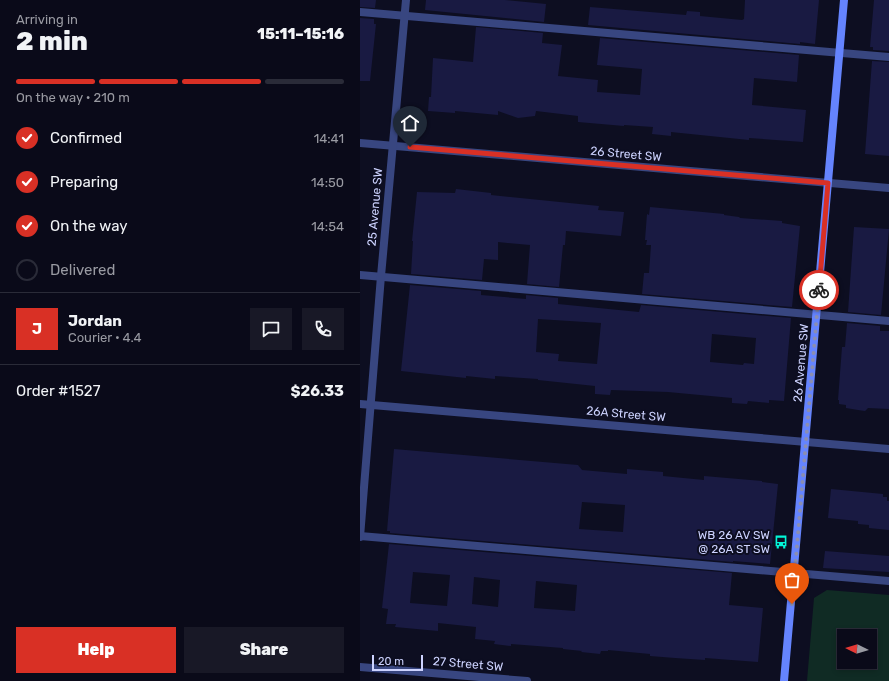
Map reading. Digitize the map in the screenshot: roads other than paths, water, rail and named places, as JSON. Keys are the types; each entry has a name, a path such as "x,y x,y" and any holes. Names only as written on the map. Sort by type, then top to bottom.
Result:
{"street":[{"name":"25 Avenue SW","path":"360,536 392,146 406,0"},
{"name":"26 Avenue SW","path":"784,681 844,0"},
{"path":"360,12 889,57"},
{"name":"26 Street SW","path":"360,143 889,188"},
{"path":"360,275 889,321"},
{"name":"26A Street SW","path":"360,404 889,449"},
{"path":"360,536 889,581"},
{"name":"27 Street SW","path":"360,667 527,681"}],"place":[{"name":"WB 26 AV SW @ 26A ST SW","path":"781,542"}]}
